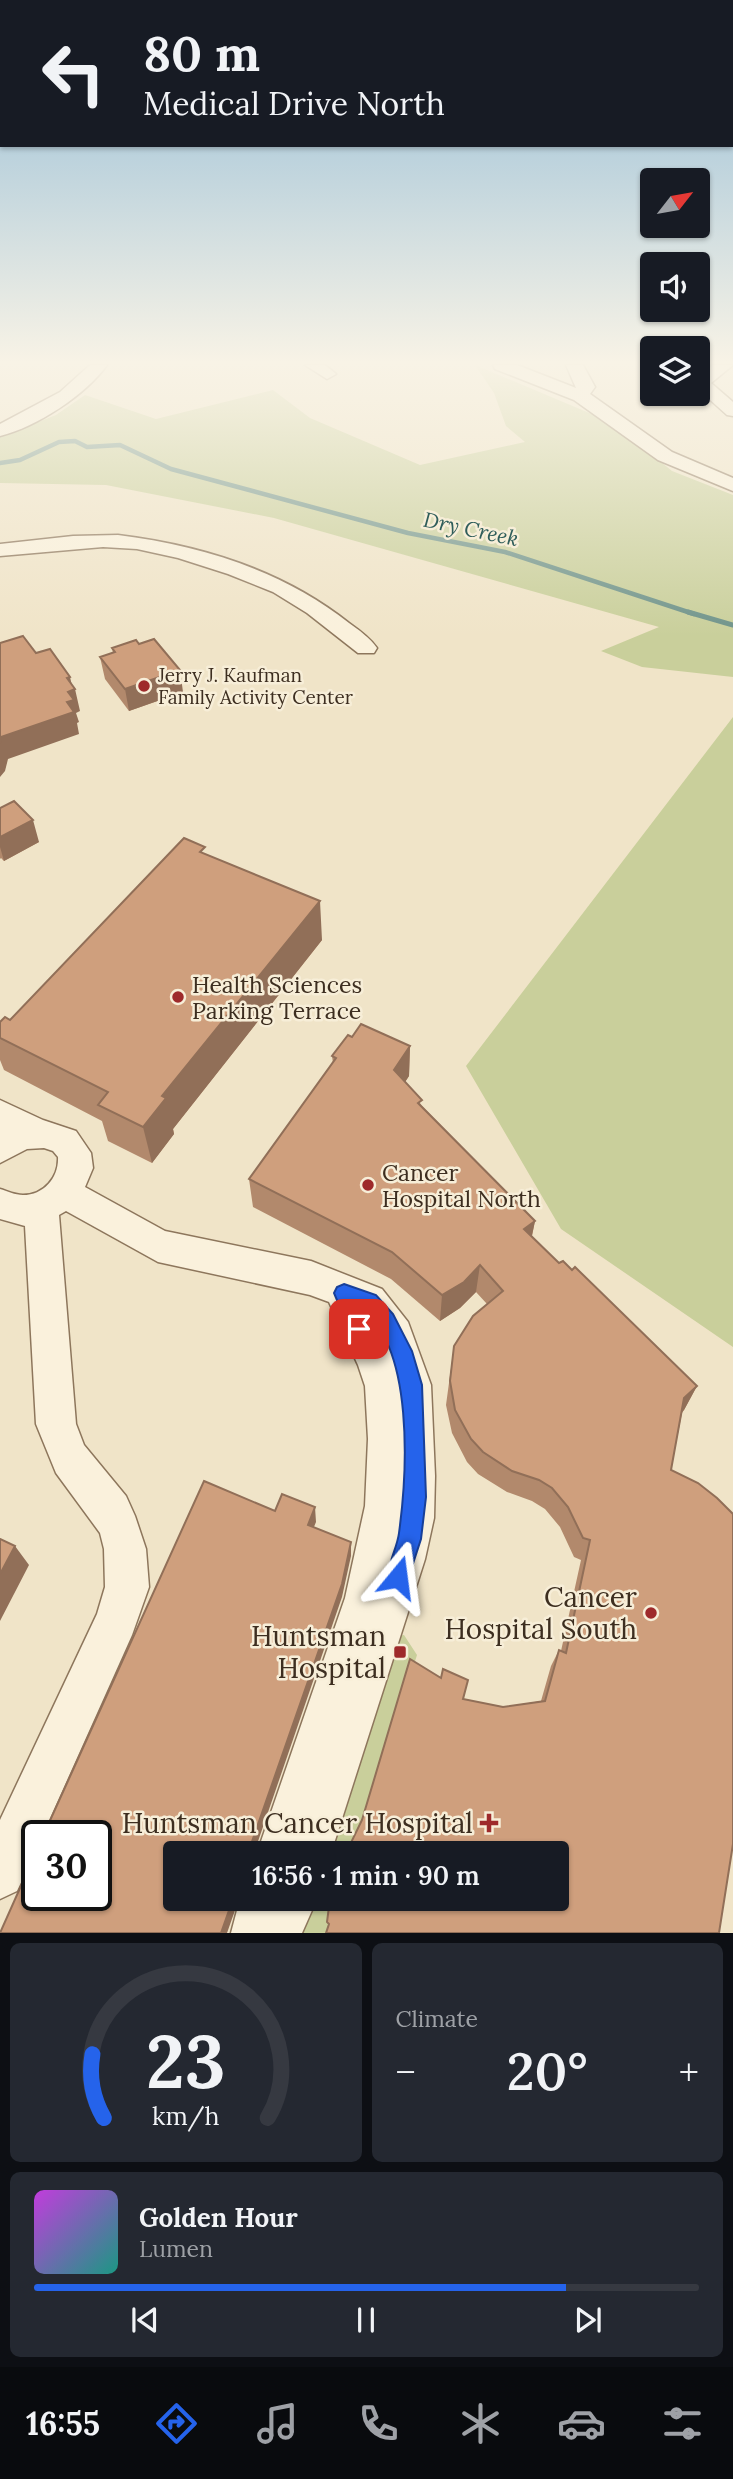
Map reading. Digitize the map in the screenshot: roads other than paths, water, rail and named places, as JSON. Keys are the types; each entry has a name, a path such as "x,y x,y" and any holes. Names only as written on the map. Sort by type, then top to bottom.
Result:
{"street":[{"path":"664,455 733,485"},
{"path":"0,550 67,542 119,541 166,549 267,582 295,595 366,648"},
{"path":"0,1114 38,1133 58,1137 72,1149 75,1156 75,1175 53,1200 15,1210 0,1204"},
{"path":"0,1149 18,1137 38,1133"},
{"path":"53,1200 158,1246 311,1278 344,1293 361,1297 375,1307 395,1335 408,1368 414,1403 415,1497 404,1559 311,1841"},
{"path":"0,1874 117,1620 127,1587 125,1549 120,1531 111,1511 71,1459 57,1424 53,1200"},
{"path":"285,1841 367,1603 379,1558 387,1506 388,1456 384,1387 373,1353 353,1318 344,1293"},
{"path":"256,1933 262,1911"},
{"path":"276,1933 286,1911"}],"waterway":[{"name":"Dry Creek","path":"0,463 30,455"},
{"name":"Dry Creek","path":"142,455 171,469 408,533 505,552 694,614"},
{"name":"Dry Creek","path":"688,612 733,625"}],"place":[{"name":"Jerry J. Kaufman Family Activity Center","path":"144,686"},
{"name":"Health Sciences Parking Terrace","path":"178,997"},
{"name":"Cancer Hospital North","path":"368,1185"},
{"name":"Cancer Hospital South","path":"651,1613"},
{"name":"Huntsman Hospital","path":"400,1652"},
{"name":"Huntsman Cancer Hospital","path":"489,1823"}]}
